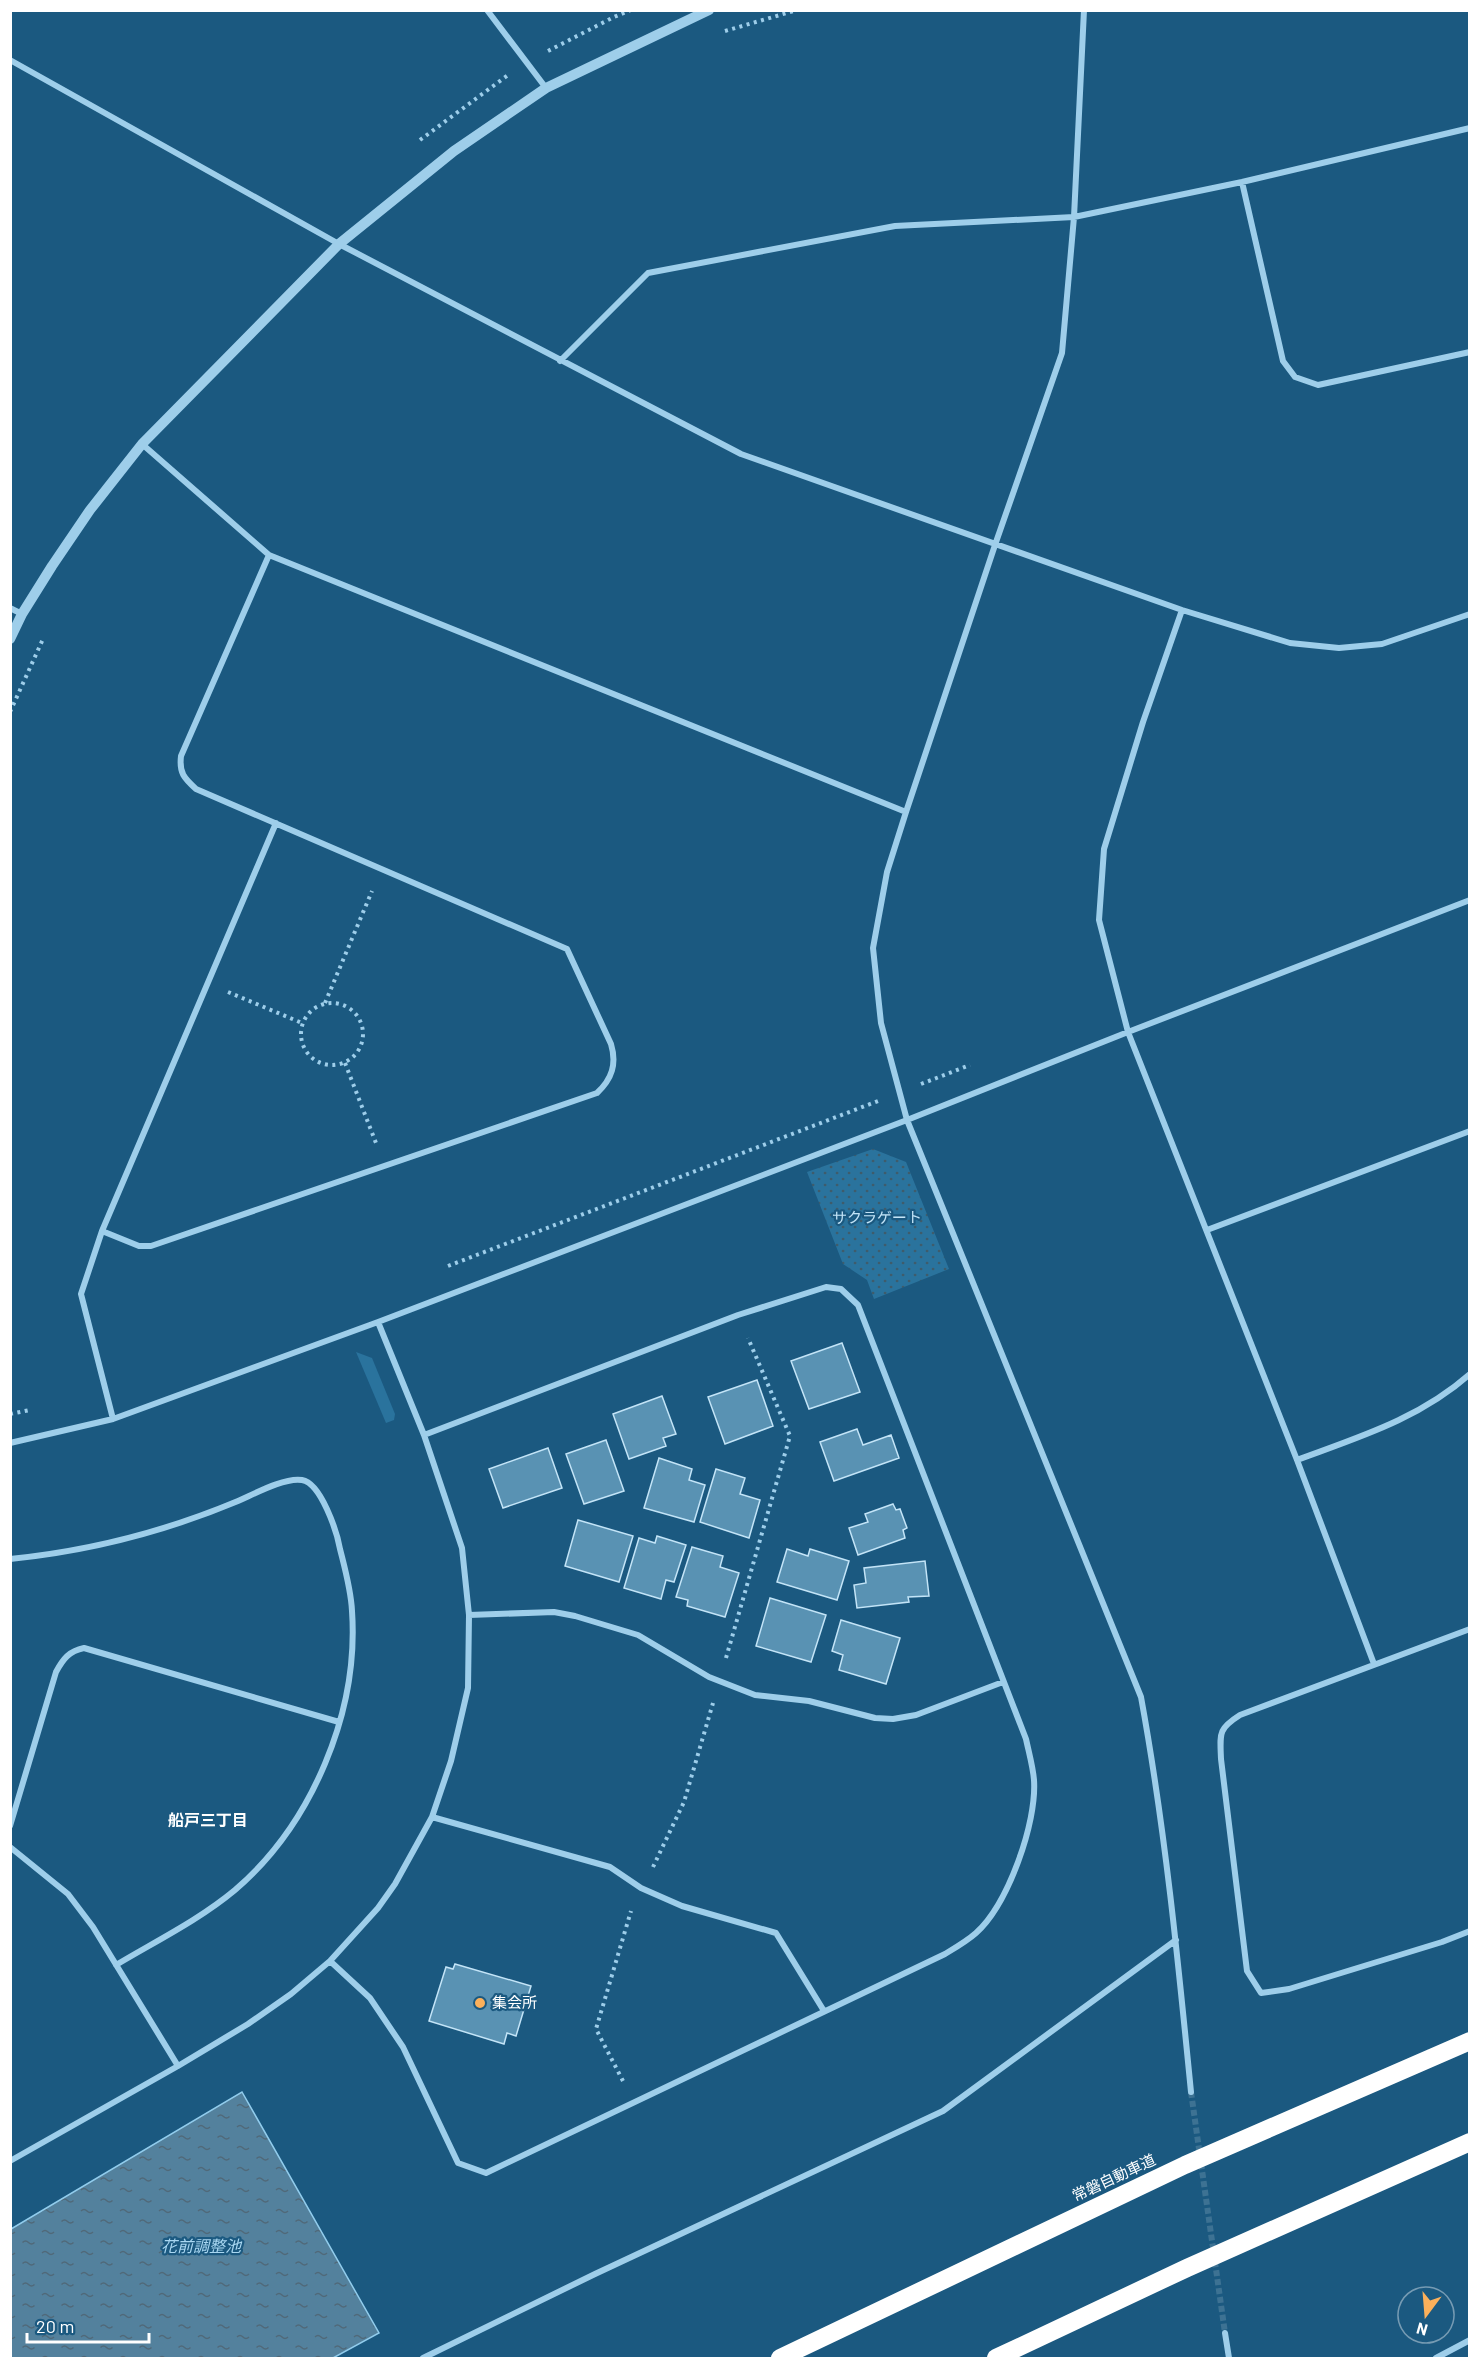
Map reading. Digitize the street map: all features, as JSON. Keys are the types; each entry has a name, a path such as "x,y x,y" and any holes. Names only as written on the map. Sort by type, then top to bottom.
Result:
{"highway":[{"name":"常磐自動車道","path":"780,2358 1185,2164 1470,2041"},
{"path":"996,2358 1187,2268 1470,2142"}],"street":[{"path":"487,10 546,88"},
{"path":"10,639 22,614 90,510 142,444 339,244 454,151 546,88 709,10"},
{"path":"1084,10 1074,217 1062,353 906,812 887,872 873,948 881,1023 907,1120 1142,1697 1176,1940 1191,2092"},
{"path":"10,60 339,244 741,454 1182,610 1290,643 1339,648 1382,644 1470,614"},
{"path":"560,361 648,273 894,226 1074,217 1242,182 1470,128"},
{"path":"1242,182 1283,361 1295,377 1318,385 1470,352"},
{"path":"142,444 269,555 906,812"},
{"path":"102,1231 139,1246 151,1246 597,1094 606,1085 614,1067 615,1056 567,948 196,789 184,778 180,769 182,756 269,555"},
{"path":"10,608 22,614"},
{"path":"1182,610 1143,722 1104,849 1099,920 1128,1032 1297,1460 1374,1664"},
{"path":"113,1419 81,1294 102,1231 276,823"},
{"path":"10,1443 113,1419 378,1322 907,1120 1470,900"},
{"path":"1207,1230 1470,1131"},
{"path":"330,1961 370,1998 403,2047 458,2163 486,2173 945,1954 977,1933 999,1902 1017,1866 1030,1822 1034,1781 1026,1739 858,1305 841,1289 826,1287 738,1315 424,1435"},
{"path":"10,2161 178,2066 248,2024 291,1994 330,1961 378,1908 395,1884 432,1817 452,1761 468,1688 469,1615 462,1548 424,1435 378,1322"},
{"path":"1297,1460 1413,1414 1444,1395 1470,1374"},
{"path":"10,1559 62,1553 130,1539 214,1511 283,1482 302,1480 313,1486 323,1501 339,1542 352,1610 350,1667 339,1722 328,1758 314,1788 295,1821 264,1862 234,1890 200,1916 116,1965"},
{"path":"469,1615 554,1612 575,1616 638,1635 709,1677 755,1695 809,1701 875,1718 893,1719 916,1715 1003,1682"},
{"path":"1470,1629 1240,1715 1224,1726 1220,1737 1247,1971 1261,1993 1289,1989 1442,1942 1470,1931"},
{"path":"10,1826 56,1672 62,1661 73,1650 84,1648 339,1722"},
{"path":"432,1817 610,1867 642,1888 682,1906 776,1932 824,2011"},
{"path":"10,1847 69,1894 93,1927 178,2066"},
{"path":"423,2358 595,2274 943,2111 1176,1940"},
{"path":"1225,2333 1229,2358"},
{"path":"1436,2358 1470,2340"}],"path":[{"path":"722,32 797,10"},
{"path":"10,712 44,636"},
{"path":"324,1003 382,869"},
{"path":"207,984 302,1023"},
{"path":"324,1003 345,1005 360,1018 363,1039 360,1049 345,1063 334,1066 314,1060 302,1043 302,1023 307,1014 324,1003"},
{"path":"443,1268 980,1062"},
{"path":"345,1063 385,1166"},
{"path":"723,1668 790,1436 738,1315"},
{"path":"10,1414 34,1410"},
{"path":"652,1870 684,1802 715,1698"},
{"path":"634,1905 627,1921 596,2029 635,2103"}],"green space":[{"name":"サクラゲート","path":"873,1149 906,1162 949,1269 874,1299 867,1280 843,1264 807,1172"},
{"path":"356,1352 372,1358 395,1414 394,1420 386,1423"}],"water":[{"name":"花前調整池","path":"242,2092 379,2333 333,2358 11,2358 11,2229"}],"building":[{"path":"842,1343 860,1392 809,1409 791,1361"},
{"path":"757,1380 773,1426 725,1444 708,1397"},
{"path":"662,1396 676,1434 663,1438 666,1446 629,1459 613,1414"},
{"path":"857,1429 863,1445 891,1435 899,1458 834,1481 820,1442"},
{"path":"606,1440 624,1491 584,1504 566,1454"},
{"path":"548,1448 562,1488 503,1508 489,1469"},
{"path":"659,1458 692,1469 689,1480 705,1485 694,1522 644,1508"},
{"path":"716,1469 745,1478 740,1494 760,1500 749,1538 700,1522"},
{"path":"893,1504 896,1510 900,1509 907,1528 903,1530 905,1538 858,1555 849,1528 868,1522 865,1514"},
{"path":"578,1520 633,1536 619,1582 565,1566"},
{"path":"657,1536 686,1545 674,1582 666,1580 661,1599 624,1588 639,1538 655,1543"},
{"path":"692,1547 723,1556 720,1567 739,1573 725,1617 687,1606 688,1600 676,1597"},
{"path":"787,1549 808,1556 810,1549 849,1561 837,1600 777,1582"},
{"path":"925,1561 929,1596 908,1597 909,1602 857,1608 854,1585 866,1583 864,1568"},
{"path":"770,1598 826,1615 811,1662 756,1646"},
{"path":"841,1620 900,1638 886,1684 839,1670 843,1655 832,1651"},
{"name":"集会所","path":"455,1964 531,1986 516,2036 507,2033 504,2044 429,2021 446,1967 453,1969"}],"tunnel":[{"path":"1191,2092 1225,2333"}],"place":[{"name":"集会所","path":"480,2003"}],"district":[{"name":"船戸三丁目","path":"208,1820"}]}
